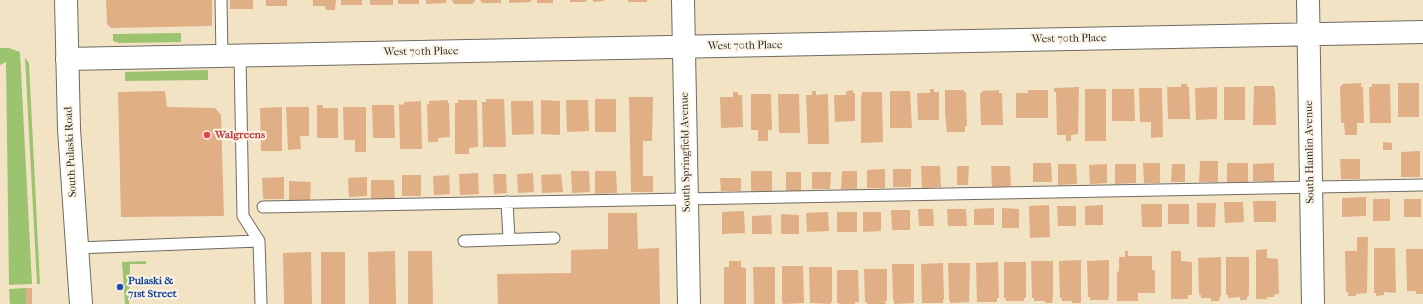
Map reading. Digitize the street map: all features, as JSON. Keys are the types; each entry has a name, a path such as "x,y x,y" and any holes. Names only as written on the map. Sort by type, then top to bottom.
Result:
{"street":[{"name":"South Pulaski Road","path":"66,0 69,129 80,304"},
{"name":"South Springfield Avenue","path":"683,0 689,304"},
{"name":"South Hamlin Avenue","path":"1308,0 1313,304"},
{"name":"West 70th Place","path":"67,59 1423,32"}],"lane":[{"path":"221,0 231,56 243,216 259,241 261,304"},
{"path":"263,207 1423,185"},
{"path":"507,202 509,239"},
{"path":"464,241 554,238"},
{"path":"77,248 259,241"}],"green space":[{"path":"181,33 181,42 119,43 113,41 113,34"},
{"path":"0,48 9,48 20,52 32,284 9,285 6,62 0,65"},
{"path":"25,58 29,63 40,284 37,284"},
{"path":"208,70 208,80 125,81 125,72"},
{"path":"146,261 146,264 130,264 129,304 125,304 122,262"},
{"path":"26,288 26,304 10,304 9,289"}],"building":[{"path":"106,0 212,0 212,26 111,28 107,24"},
{"path":"230,0 253,0 253,9 230,9"},
{"path":"266,0 287,0 287,6 266,6"},
{"path":"313,0 336,0 335,10 326,10 325,6 313,6"},
{"path":"341,0 362,0 362,5 341,5"},
{"path":"370,0 393,0 393,5 370,5"},
{"path":"398,0 419,0 419,4 398,4"},
{"path":"426,0 446,0 446,3 426,4"},
{"path":"452,0 475,0 475,2 473,2 473,4 454,4"},
{"path":"480,0 501,0 501,3 482,3"},
{"path":"509,0 531,0 531,2 509,3"},
{"path":"537,0 553,0 553,3 537,3"},
{"path":"570,0 586,0 587,2 570,2"},
{"path":"593,0 604,0 604,1 593,2"},
{"path":"628,0 647,0 647,2 628,2"},
{"path":"1361,83 1361,87 1363,87 1364,123 1357,123 1357,135 1345,135 1344,123 1341,123 1340,86 1342,86 1342,84"},
{"path":"1398,83 1419,83 1419,117 1398,117"},
{"path":"1181,84 1187,84 1187,87 1189,87 1190,119 1168,119 1167,87 1181,87"},
{"path":"1372,84 1390,84 1391,123 1370,123 1369,87 1372,87"},
{"path":"1254,86 1274,86 1276,125 1253,125"},
{"path":"1079,87 1078,134 1071,135 1071,141 1066,141 1066,135 1057,135 1056,92 1054,92 1054,88"},
{"path":"1217,87 1217,119 1196,120 1195,88"},
{"path":"1224,87 1245,87 1245,120 1224,120"},
{"path":"1139,88 1162,88 1163,137 1151,138 1151,122 1140,122"},
{"path":"930,89 934,89 934,92 939,92 939,120 918,120 917,93 930,93"},
{"path":"1085,89 1106,89 1106,141 1085,141"},
{"path":"1112,89 1134,89 1135,121 1112,121"},
{"path":"853,90 853,93 855,93 855,121 835,122 834,95 846,95 846,91"},
{"path":"945,90 964,90 964,92 966,92 967,126 965,126 965,132 947,132"},
{"path":"999,90 999,93 1002,93 1003,125 981,125 980,93 982,93 982,91"},
{"path":"1028,90 1048,90 1048,118 1016,118 1016,93 1028,93"},
{"name":"Walgreens","path":"165,91 167,107 215,108 221,115 224,216 121,217 118,92"},
{"path":"812,91 816,91 816,95 828,94 829,144 808,144 806,95 812,95"},
{"path":"890,91 910,91 912,128 890,128"},
{"path":"733,92 738,92 738,95 742,95 743,127 721,128 720,97 733,97"},
{"path":"862,92 882,92 883,142 861,143"},
{"path":"751,94 771,94 772,130 768,130 768,141 758,141 758,130 751,130"},
{"path":"778,94 799,94 800,133 779,133"},
{"path":"629,97 653,97 652,141 643,141 643,176 653,176 653,192 631,192"},
{"path":"486,99 504,99 506,147 483,147 482,102 486,102"},
{"path":"595,99 616,99 616,132 595,132"},
{"path":"448,100 450,137 438,138 438,142 428,142 427,104 429,104 429,101"},
{"path":"458,100 477,100 478,147 469,148 469,154 455,154 455,103 458,103"},
{"path":"541,100 560,101 560,135 541,134"},
{"path":"566,100 588,100 589,131 567,132"},
{"path":"421,101 422,149 400,149 399,104 404,105 404,102"},
{"path":"511,101 533,101 534,134 512,135"},
{"path":"317,105 323,105 323,108 338,108 338,138 317,138"},
{"path":"372,105 394,105 395,138 373,138"},
{"path":"282,107 282,151 261,151 260,108"},
{"path":"286,107 309,107 309,136 300,136 301,149 288,150"},
{"path":"343,107 366,107 366,152 355,152 355,140 344,140"},
{"path":"1383,142 1392,143 1392,150 1383,150"},
{"path":"1420,151 1420,177 1401,177 1401,152"},
{"path":"1340,159 1360,159 1360,179 1341,179"},
{"path":"1200,161 1218,161 1218,182 1199,182"},
{"path":"1033,163 1051,163 1052,182 1033,182"},
{"path":"1143,163 1160,163 1160,183 1144,183"},
{"path":"1227,163 1248,163 1248,182 1227,182"},
{"path":"1274,163 1274,182 1253,181 1253,164"},
{"path":"1058,164 1076,164 1077,184 1058,185"},
{"path":"1107,164 1107,183 1090,184 1089,165"},
{"path":"1115,164 1136,164 1136,183 1115,184"},
{"path":"1172,164 1185,164 1185,182 1171,182"},
{"path":"921,166 940,166 941,187 922,188"},
{"path":"957,166 969,166 968,185 957,185"},
{"path":"991,166 1010,166 1011,186 992,187"},
{"path":"885,169 885,188 867,188 867,170"},
{"path":"893,169 911,169 911,187 893,187"},
{"path":"571,171 589,171 590,192 572,193"},
{"path":"595,171 616,171 617,193 595,194"},
{"path":"751,171 772,171 772,191 751,191"},
{"path":"842,171 857,171 857,189 841,189"},
{"path":"786,172 801,172 801,191 786,191"},
{"path":"812,172 831,172 830,189 812,189"},
{"path":"478,173 479,194 460,195 459,174"},
{"path":"533,173 534,192 518,193 517,174"},
{"path":"493,174 506,174 507,193 494,194"},
{"path":"561,174 563,192 542,193 541,175"},
{"path":"402,175 421,175 421,196 402,196"},
{"path":"449,175 450,194 434,195 433,176"},
{"path":"284,177 284,199 263,199 262,178"},
{"path":"367,177 367,196 349,197 348,178"},
{"path":"720,178 741,178 741,191 721,191"},
{"path":"371,180 394,180 395,199 371,199"},
{"path":"289,181 311,182 310,200 289,200"},
{"path":"1366,197 1366,216 1342,217 1342,198"},
{"path":"1373,199 1390,199 1390,221 1373,221"},
{"path":"1404,199 1421,199 1421,217 1404,217"},
{"path":"1253,201 1276,201 1276,222 1254,222"},
{"path":"1224,202 1243,202 1244,222 1225,223"},
{"path":"1197,203 1216,203 1215,227 1197,227"},
{"path":"1141,204 1162,204 1162,227 1142,227"},
{"path":"1168,204 1189,204 1189,224 1168,224"},
{"path":"1049,205 1050,237 1030,238 1029,206"},
{"path":"1103,205 1103,225 1085,225 1085,206"},
{"path":"1057,206 1076,206 1076,226 1058,226"},
{"path":"994,208 994,225 974,225 974,209"},
{"path":"1002,208 1019,209 1019,228 1002,228"},
{"path":"918,209 933,209 934,226 919,226"},
{"path":"947,209 966,209 967,226 948,226"},
{"path":"891,210 910,210 910,230 892,230"},
{"path":"744,211 745,233 722,234 722,212"},
{"path":"828,212 829,231 807,232 806,213"},
{"path":"837,212 857,212 857,232 837,232"},
{"path":"863,212 881,212 881,231 863,232"},
{"path":"608,213 637,213 638,249 659,248 660,304 498,304 497,274 571,273 571,250 608,249"},
{"path":"781,214 799,215 799,234 781,234"},
{"path":"771,215 772,234 752,234 752,216"},
{"path":"1357,237 1368,237 1367,293 1356,294 1356,296 1348,296 1348,292 1346,292 1345,251 1357,251"},
{"path":"1374,248 1395,248 1396,293 1384,292 1384,295 1376,296 1376,293 1374,293"},
{"path":"1267,249 1267,258 1278,259 1279,294 1275,294 1274,297 1267,297 1267,299 1256,299 1256,250"},
{"path":"1406,249 1423,249 1423,294 1416,294 1416,291 1407,291"},
{"path":"395,251 396,304 369,304 368,252"},
{"path":"408,251 432,251 433,304 408,304"},
{"path":"1125,251 1128,251 1128,256 1152,256 1152,270 1155,270 1155,293 1138,293 1138,301 1117,301 1117,271 1119,272 1119,257 1125,257"},
{"path":"1171,251 1181,251 1181,261 1192,262 1192,295 1188,295 1188,299 1171,299"},
{"path":"311,252 312,304 284,304 283,253"},
{"path":"321,252 345,252 345,304 321,304"},
{"path":"1221,257 1221,295 1219,301 1211,301 1211,298 1201,298 1201,295 1199,295 1198,258"},
{"path":"1226,257 1249,257 1249,294 1247,300 1240,300 1240,297 1228,298 1228,295 1226,295"},
{"path":"1081,260 1081,303 1062,301 1062,298 1060,298 1059,261"},
{"path":"1109,260 1108,300 1090,300 1090,297 1088,297 1087,261"},
{"path":"729,261 741,261 741,267 746,268 746,304 724,304 724,267 729,267"},
{"path":"1031,261 1053,261 1052,303 1045,303 1045,301 1034,301 1034,298 1032,298"},
{"path":"998,262 999,298 997,298 997,302 977,302 976,263"},
{"path":"1004,262 1026,262 1026,298 1024,298 1024,301 1006,301 1006,298 1004,298"},
{"path":"943,263 943,303 922,303 921,264"},
{"path":"948,263 970,263 969,302 950,303"},
{"path":"892,264 914,264 914,303 894,304"},
{"path":"782,266 803,266 804,303 782,303"},
{"path":"753,267 775,267 775,304 754,304"},
{"path":"809,267 832,267 831,304 810,303"},
{"path":"864,269 887,269 886,304 867,304 867,302 865,302"},
{"path":"837,270 858,270 859,302 855,302 855,304 837,303"},
{"path":"26,288 32,288 32,304 26,304"}],"place":[{"name":"Walgreens","path":"207,135"},
{"name":"Pulaski & 71st Street","path":"120,287"}]}
